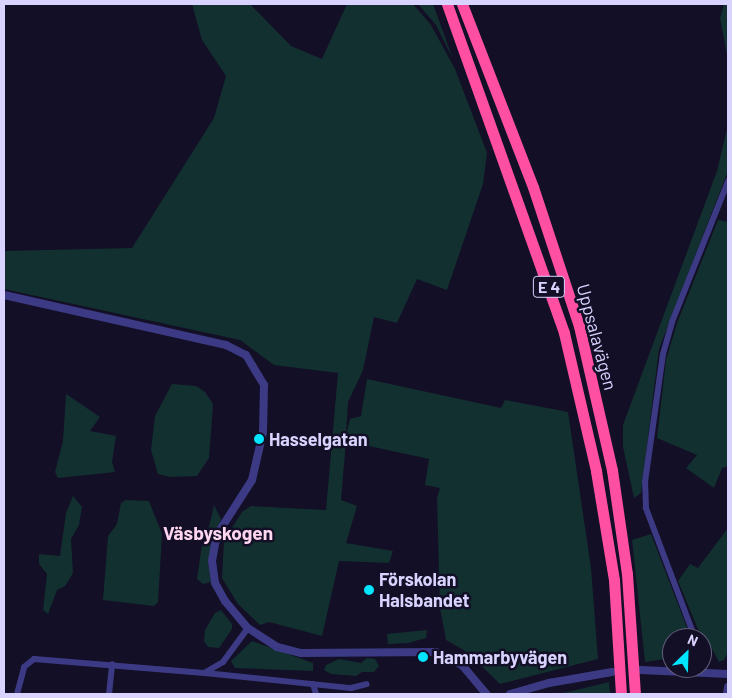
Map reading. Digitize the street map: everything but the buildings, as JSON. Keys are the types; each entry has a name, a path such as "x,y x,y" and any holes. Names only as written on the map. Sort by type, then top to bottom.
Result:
{"highway":[{"name":"Uppsalavägen","path":"447,4 564,333 596,471 614,580 621,694"},
{"name":"Uppsalavägen","path":"462,4 533,187 579,326 612,470 627,574 635,694"}],"street":[{"path":"692,628 646,508 645,482 665,346 728,182"},
{"path":"4,295 226,344 246,355 254,364 264,385 265,399 259,460 243,497 220,530 212,561 215,583 225,601 248,628 276,647 301,653 436,652 462,665 486,694"},
{"path":"204,673 223,662 248,628"},
{"path":"18,694 24,667 34,659 112,664 351,688 366,684"},
{"path":"109,694 112,664"},
{"path":"641,670 662,670"},
{"path":"510,694 549,683 612,672"},
{"path":"712,672 728,674"},
{"path":"314,684 316,694"},
{"path":"726,694 728,687"}],"green space":[{"path":"192,4 250,4 291,46 322,59 347,4 413,4 431,25 455,69 487,153 483,184 447,290 417,279 397,323 374,317 363,370 348,402 346,435 350,419 361,416 367,379 501,408 505,400 568,412 591,568 598,659 500,684 467,652 446,640 440,608 437,498 440,488 425,485 429,459 346,441 341,500 357,506 346,543 393,551 389,563 339,561 322,636 269,622 260,625 238,604 222,578 224,541 242,512 251,506 326,510 338,373 274,365 240,340 4,289 4,251 132,248 214,118 226,76 202,40"},
{"path":"418,4 433,4 453,59 436,25"},
{"path":"724,4 728,4 728,61 720,18"},
{"path":"728,125 728,171 659,349 641,493 634,498 623,447 623,425 717,171"},
{"path":"718,220 728,222 728,466 722,468 714,488 686,468 697,455 657,438 666,360 677,323"},
{"path":"172,384 196,386 205,392 213,404 209,458 197,476 170,477 158,474 151,450 155,416"},
{"path":"66,394 100,417 90,431 116,436 112,462 115,472 58,478 55,472 63,441"},
{"path":"73,496 82,507 79,525 71,539 73,573 65,586 57,590 48,614 43,610 47,574 39,564 39,554 60,556 66,513"},
{"path":"126,500 149,501 162,534 158,602 154,606 103,600 108,536 117,524 121,503"},
{"path":"214,505 221,519 208,561 211,582 203,584 197,579 204,531 209,527"},
{"path":"728,528 728,652 724,660 719,662 712,649 712,628 698,628 678,581 690,564 698,568"},
{"path":"651,534 687,628 662,628 662,659 645,662 632,540"},
{"path":"221,610 232,624 232,629 219,648 208,647 204,641 205,630 215,613"},
{"path":"427,630 426,638 408,643 388,644 387,634"},
{"path":"252,641 313,663 313,671 235,668 231,661"},
{"path":"367,658 375,659 379,666 374,672 362,672 356,676 331,674 324,670 326,665 339,659 361,663"},
{"path":"609,682 610,694 556,694 568,692"}],"place":[{"name":"Hasselgatan","path":"259,439"},
{"name":"Förskolan Halsbandet","path":"369,590"},
{"name":"Hammarbyvägen","path":"423,657"}],"district":[{"name":"Väsbyskogen","path":"218,533"}]}
